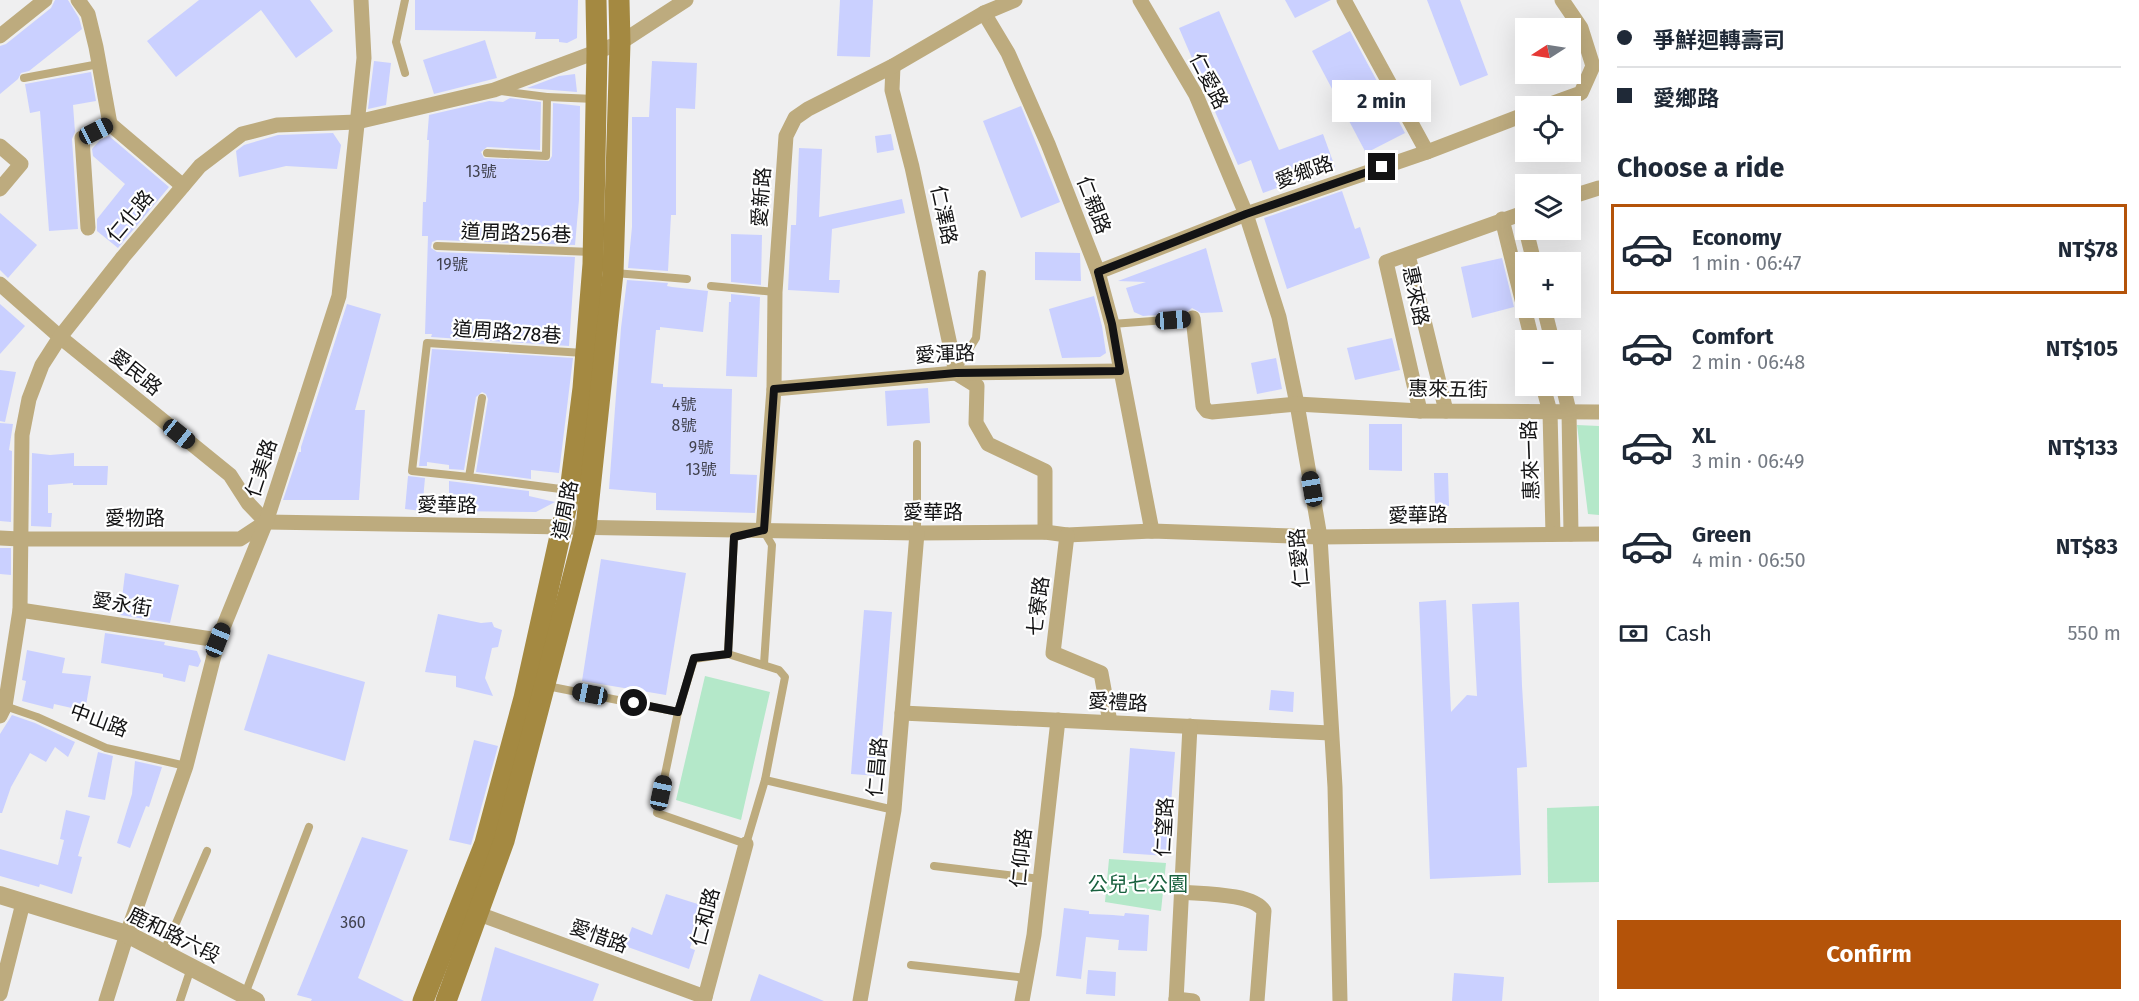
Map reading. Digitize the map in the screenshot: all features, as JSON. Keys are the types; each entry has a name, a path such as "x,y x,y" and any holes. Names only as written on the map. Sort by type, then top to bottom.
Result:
{"main road":[{"name":"道周路","path":"423,1001 485,843 524,698 570,490 593,252 596,0"},
{"name":"道周路","path":"446,1001 504,841 586,527 613,273 620,43 619,0"}],"street":[{"path":"0,36 45,0"},
{"path":"78,0 88,14 110,124 183,186"},
{"name":"仁美路","path":"106,1001 127,933 186,766 218,640 266,522 339,296 364,58 361,0"},
{"name":"仁化路","path":"2,709 20,610 22,435 29,399 42,365 60,337 123,257 200,166 242,134 277,125 357,122 494,90 620,43 686,0"},
{"name":"愛新路","path":"764,530 774,389 775,292 786,136 795,118 808,108 893,66 992,7 1015,0"},
{"name":"仁愛路","path":"1140,0 1196,95 1246,214 1279,317 1297,404 1320,537 1335,787 1340,1001"},
{"path":"1344,0 1427,152"},
{"path":"1562,0 1581,28 1593,66 1581,93 1573,96"},
{"name":"仁親路","path":"992,7 1008,53 1040,124 1098,272 1112,324 1152,531"},
{"name":"仁澤路","path":"893,66 892,90 912,167 956,373"},
{"name":"愛鄉路","path":"1098,272 1246,214 1427,152 1515,118"},
{"path":"88,228 82,138 110,124"},
{"path":"0,146 21,164 0,189"},
{"path":"1581,194 1599,188"},
{"path":"1408,255 1502,219 1515,220"},
{"path":"1502,219 1530,330"},
{"name":"惠來路","path":"1420,411 1386,262 1408,255 1446,411"},
{"name":"愛民路","path":"0,284 60,337 230,475 249,503 266,522"},
{"name":"惠來五街","path":"1193,318 1200,395 1207,411 1297,404 1420,411 1599,412"},
{"name":"愛渾路","path":"774,389 956,373 1120,371"},
{"path":"956,373 977,386 976,423 988,444 1046,471 1045,532"},
{"name":"惠來一路","path":"1546,396 1550,412 1553,534"},
{"name":"惠來一路","path":"1565,396 1569,411 1571,534"},
{"name":"愛華路","path":"266,522 917,533 1045,532 1067,535 1152,531 1320,537 1599,534"},
{"name":"愛物路","path":"0,538 20,540 240,539 266,522"},
{"name":"仁昌路","path":"860,1001 894,810 917,533"},
{"name":"七寮路","path":"1067,535 1053,653 1101,673 1110,722"},
{"name":"愛永街","path":"20,610 218,640"},
{"name":"愛禮路","path":"902,713 1331,733"},
{"name":"仁仰路","path":"1022,1001 1034,935 1058,720"},
{"name":"仁望路","path":"1176,1000 1190,726"},
{"name":"仁和路","path":"704,999 746,844"},
{"path":"1181,892 1250,899 1260,904 1264,910 1257,1001"},
{"name":"鹿和路六段","path":"0,896 127,933 250,998"},
{"path":"0,994 23,903"},
{"name":"愛惜路","path":"479,914 704,999"},
{"path":"1176,1000 1193,1001"}],"lane":[{"path":"405,0 396,42 405,73"},
{"path":"24,78 99,64"},
{"path":"494,90 547,97 596,99"},
{"path":"487,153 546,156 547,97"},
{"name":"道周路256巷","path":"437,246 593,252"},
{"path":"613,273 687,279"},
{"path":"956,373 976,338 982,274"},
{"path":"711,286 775,292"},
{"path":"1112,324 1193,318"},
{"name":"道周路278巷","path":"469,477 412,471 427,343 585,353"},
{"path":"482,398 469,477 570,490"},
{"path":"917,444 917,533"},
{"path":"728,654 734,537 764,530 772,545 764,664"},
{"path":"728,654 779,670 785,677 765,780 746,844 657,813 678,712 694,658 728,654"},
{"path":"545,686 678,712"},
{"name":"中山路","path":"2,709 37,717 106,748 186,766"},
{"path":"765,780 894,810"},
{"path":"250,998 309,827"},
{"path":"163,953 207,851"},
{"path":"934,866 1040,879"},
{"path":"911,965 1026,978"},
{"path":"180,1001 191,968"}],"green space":[{"path":"1577,425 1599,426 1599,515 1588,514"},
{"path":"705,676 770,692 741,820 676,800"},
{"path":"1599,806 1599,882 1548,883 1547,808"},
{"name":"公兒七公園","path":"1109,859 1166,863 1161,911 1105,902"}],"building":[{"path":"55,0 68,0 79,18 82,29 29,71 21,73 18,79 0,94 0,46 6,44 51,8"},
{"path":"199,0 310,0 333,31 296,58 261,10 176,77 147,41"},
{"path":"415,0 578,0 577,38 567,43 559,42 559,39 535,39 536,32 415,30"},
{"path":"840,0 873,0 870,57 837,56"},
{"path":"1285,0 1331,0 1295,18"},
{"path":"1427,0 1460,0 1488,75 1460,86"},
{"path":"1219,11 1279,150 1323,134 1335,167 1263,193 1251,160 1238,165 1179,28"},
{"path":"1350,31 1405,133 1366,153 1312,51"},
{"path":"485,40 497,78 434,94 423,60"},
{"path":"374,61 391,63 386,105 368,109"},
{"path":"652,61 697,63 695,109 676,108 676,215 671,215 668,271 628,268 632,227 632,117 649,117"},
{"path":"91,72 96,101 73,105 75,132 72,139 78,229 49,231 40,111 30,113 25,84"},
{"path":"575,74 577,92 527,88 559,76"},
{"path":"510,98 541,102 540,150 487,147 481,152 484,158 549,161 552,156 553,103 580,106 579,200 575,245 437,240 432,242 431,248 437,252 575,257 569,346 431,337 432,334 425,334 428,236 422,236 423,202 426,202 429,115 489,101 503,102"},
{"path":"1021,106 1060,202 1021,218 983,121"},
{"path":"333,133 341,145 337,169 286,166 239,177 236,151 244,145 278,135"},
{"path":"891,134 894,150 877,153 875,136"},
{"path":"109,136 169,187 118,248 97,231 97,219 125,184 93,156 92,149 100,140"},
{"path":"799,148 822,149 819,217 902,199 905,213 832,229 829,280 840,280 839,293 788,290 791,225 796,225"},
{"path":"1342,191 1355,229 1360,227 1370,258 1287,289 1264,218"},
{"path":"0,213 37,245 8,278 0,270"},
{"path":"731,234 762,235 761,285 731,282"},
{"path":"1206,248 1223,312 1201,313 1192,308 1185,313 1143,316 1134,312 1126,288 1146,282 1118,281"},
{"path":"1035,252 1080,253 1081,281 1035,280"},
{"path":"1502,258 1514,307 1472,318 1461,267"},
{"path":"627,280 668,283 667,286 708,291 703,332 660,327 660,330 656,330 651,383 663,384 663,387 732,389 730,474 757,475 755,513 656,510 656,493 609,489 621,328"},
{"path":"731,294 760,297 757,377 726,376"},
{"path":"1094,296 1106,353 1100,357 1062,358 1049,309"},
{"path":"0,304 25,326 0,354"},
{"path":"347,304 381,314 355,410 365,410 359,500 283,500 299,452 301,452"},
{"path":"1392,338 1400,370 1355,380 1347,348"},
{"path":"432,349 573,358 559,473 531,470 531,479 476,472 488,399 482,392 476,397 464,470 449,469 449,465 427,462 427,466 419,466"},
{"path":"1276,358 1282,389 1257,394 1251,363"},
{"path":"0,370 16,372 5,422 0,421"},
{"path":"928,388 930,423 887,426 885,391"},
{"path":"0,423 13,424 9,450 12,451 11,522 0,521"},
{"path":"1369,424 1402,424 1402,471 1369,470"},
{"path":"32,453 50,455 74,453 74,466 108,466 107,485 73,485 73,483 48,485 48,513 52,513 51,527 31,526"},
{"path":"1434,473 1448,473 1449,506 1435,506"},
{"path":"408,476 425,478 422,511 405,509"},
{"path":"449,481 529,491 529,496 555,502 536,512 449,511"},
{"path":"0,548 11,548 11,575 0,574"},
{"path":"601,559 686,573 666,695 582,681"},
{"path":"125,573 179,585 170,623 120,615"},
{"path":"1446,600 1451,712 1467,695 1477,696 1472,604 1519,602 1527,767 1517,768 1521,875 1430,879 1419,602"},
{"path":"864,610 892,612 879,776 851,774"},
{"path":"438,614 481,623 492,622 494,627 502,630 498,647 492,648 485,678 493,696 456,687 456,676 425,672"},
{"path":"105,633 165,642 164,645 197,651 201,661 198,667 189,665 185,682 163,677 163,674 101,663"},
{"path":"27,650 65,658 62,673 91,676 85,711 54,704 53,709 22,701 26,681 22,680"},
{"path":"268,654 365,682 345,761 244,730"},
{"path":"1271,690 1294,692 1293,712 1269,710"},
{"path":"12,715 75,742 68,757 55,747 46,762 30,753 0,813 0,734"},
{"path":"474,740 498,746 471,845 449,840"},
{"path":"1130,748 1175,752 1167,856 1123,853"},
{"path":"98,752 113,756 105,800 88,797"},
{"path":"135,761 162,767 149,807 146,806 130,848 117,843 132,794"},
{"path":"66,810 90,816 78,856 82,857 72,894 40,884 39,887 0,876 0,849 58,865 64,840 60,839"},
{"path":"362,837 408,850 358,978 404,1001 311,1001 312,999 297,995"},
{"path":"666,894 704,906 690,948 695,950 689,969 625,946 632,927 652,935"},
{"path":"1064,908 1089,911 1089,914 1149,915 1147,951 1118,950 1119,940 1086,937 1081,979 1056,976"},
{"path":"495,947 599,984 593,1001 481,1001"},
{"path":"1088,970 1116,972 1115,996 1086,994"},
{"path":"1454,973 1504,977 1502,1001 1452,1001"},
{"path":"759,974 824,1001 750,1001"}],"route":[{"path":"634,703 678,712 694,658 728,654 734,537 764,530 774,389 956,373 1120,371 1112,324 1098,272 1246,214 1382,167"}]}
